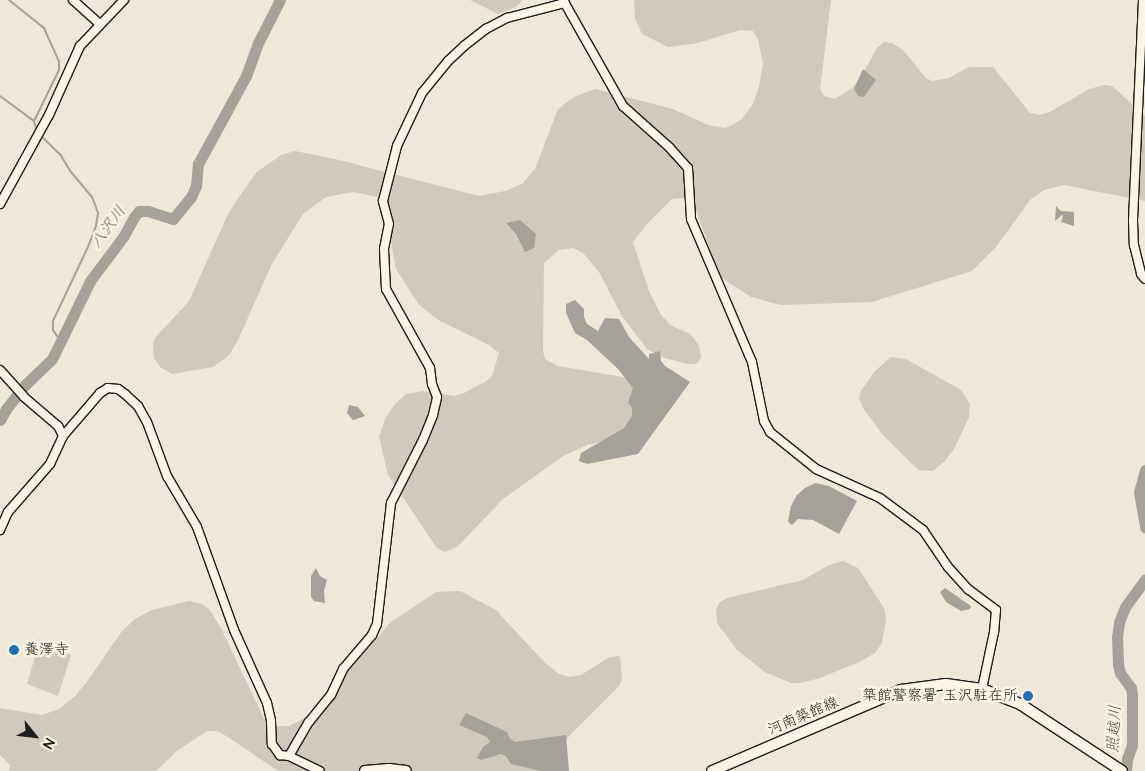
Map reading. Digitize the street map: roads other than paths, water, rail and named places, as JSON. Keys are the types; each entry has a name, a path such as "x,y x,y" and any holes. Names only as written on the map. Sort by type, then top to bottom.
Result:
{"main road":[{"name":"河南築館線","path":"712,771 901,690 946,684 982,689 1020,704 1122,771"},
{"path":"365,771 390,769 406,771"}],"street":[{"path":"73,0 100,24"},
{"path":"0,204 41,131 80,46 124,0"},
{"path":"1143,0 1133,221 1134,245 1141,274 1145,279"},
{"path":"289,756 309,722 331,695 343,669 372,635 377,624 391,503 423,440 433,415 437,397 432,384 430,368 386,289 384,249 389,224 383,201 397,146 422,93 442,68 464,46 486,29 508,18 564,2 623,106 669,147 688,168 691,219 752,362 764,421 770,432 816,469 880,498 923,530 948,567 968,589 996,610 994,632 982,689"},
{"path":"0,370 24,397 58,426 63,436"},
{"path":"0,530 8,512 50,464 63,436 100,393 108,388 118,389 138,406 147,422 167,476 197,527 234,630 267,703 272,744 280,755 289,756 320,771"}],"waterway":[{"path":"9,0 44,28 59,61 59,70 34,121"},
{"name":"八沢川","path":"0,420 6,409 25,385 52,359 90,281 123,237 139,211 148,211 173,219 191,197 196,186 198,164 246,76 259,41 280,0"},
{"path":"0,96 34,121 37,132"},
{"path":"40,135 60,154 71,172 92,197 98,213 96,226 87,249 53,321 53,330 61,342"},
{"name":"照越川","path":"1145,470 1139,492 1145,527"},
{"name":"照越川","path":"1126,771 1127,759 1132,745 1132,694 1131,688 1120,673 1117,637 1119,622 1125,607 1145,579"}],"place":[{"name":"養澤寺","path":"14,650"},
{"name":"築館警察署 玉沢駐在所","path":"1028,696"}]}
